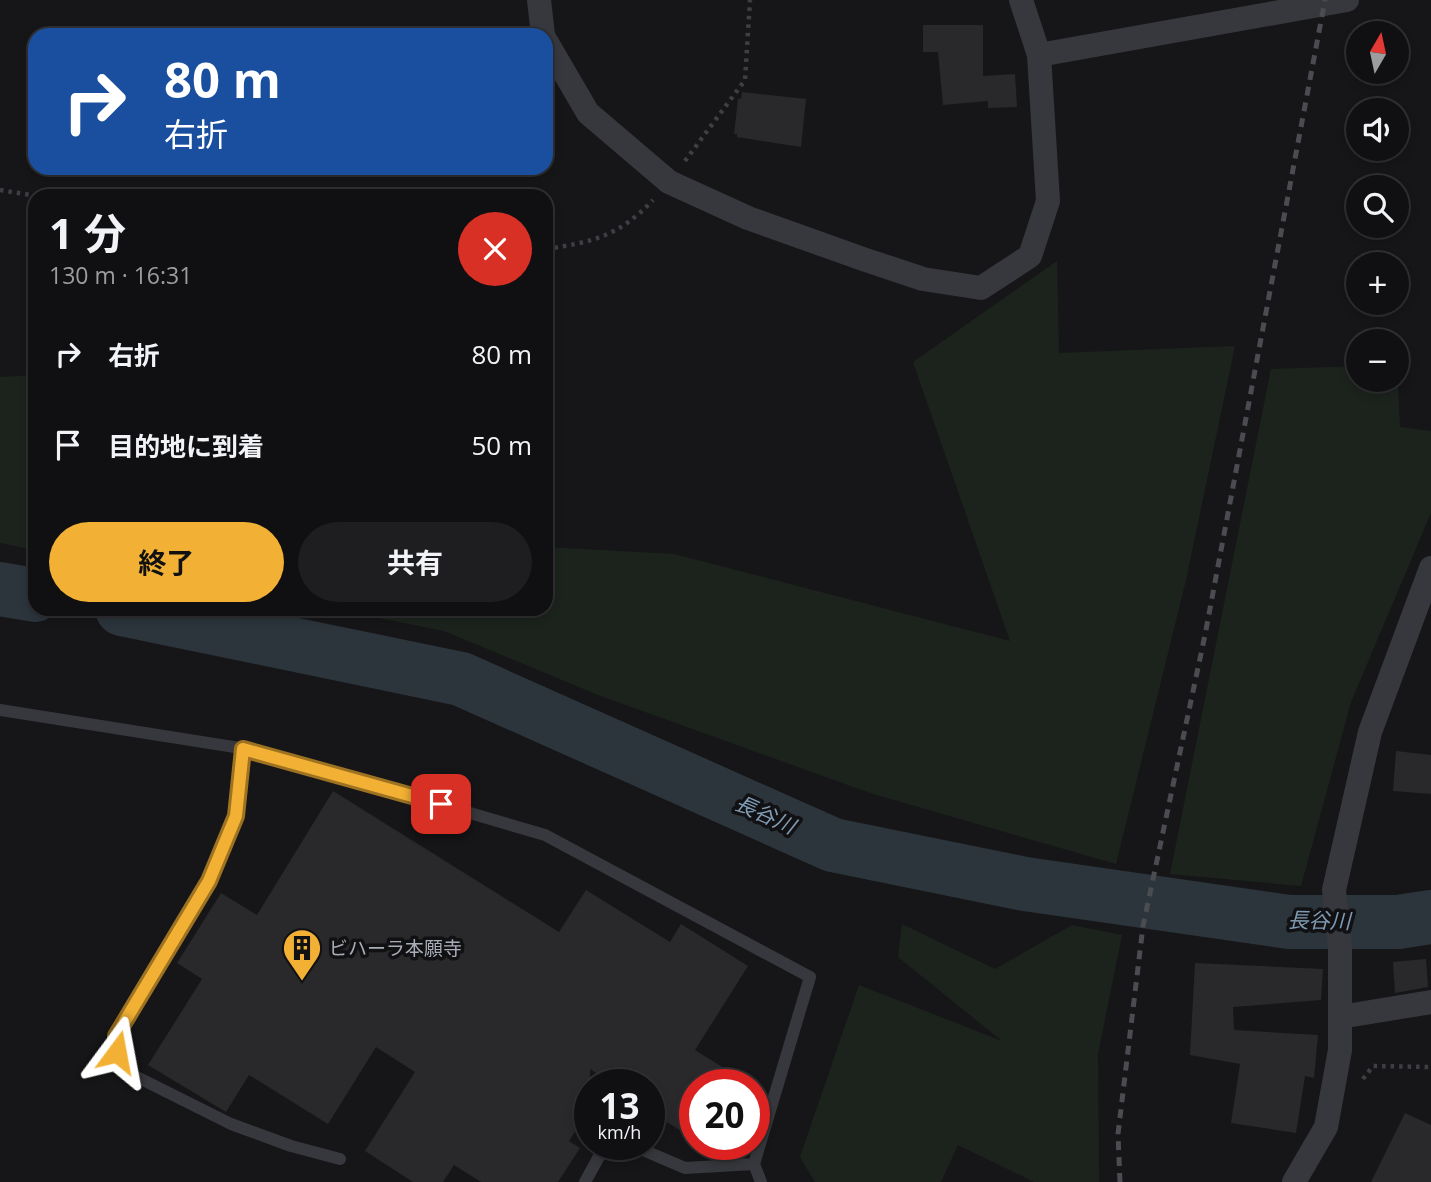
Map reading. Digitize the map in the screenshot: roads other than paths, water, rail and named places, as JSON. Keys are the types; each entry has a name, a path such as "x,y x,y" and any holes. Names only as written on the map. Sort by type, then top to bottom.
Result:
{"street":[{"path":"539,0 542,28"},
{"path":"553,53 588,113 669,182 748,218 887,267 923,279 981,288 1030,257 1048,201 1039,54 1021,0"},
{"path":"1039,54 1347,0"},
{"path":"1294,1182 1326,1127 1339,1049 1340,948 1334,890 1370,732 1431,568"},
{"path":"1340,1017 1431,1002"}],"lane":[{"path":"0,710 243,749 545,835 810,977 754,1164 761,1182"},
{"path":"243,749 236,816 209,881 116,1036 120,1068 231,1124 291,1146 340,1158"},
{"path":"665,1159 685,1168 754,1164"},
{"path":"585,1182 597,1160"}],"waterway":[{"name":"長谷川","path":"0,589 28,594"},
{"name":"長谷川","path":"156,616 461,679 833,845 1025,884 1289,922 1398,922 1431,917"}],"railway":[{"path":"1120,1182 1118,1134 1143,926 1205,635 1325,0"}],"place":[{"name":"ビハーラ本願寺","path":"302,982"}]}
